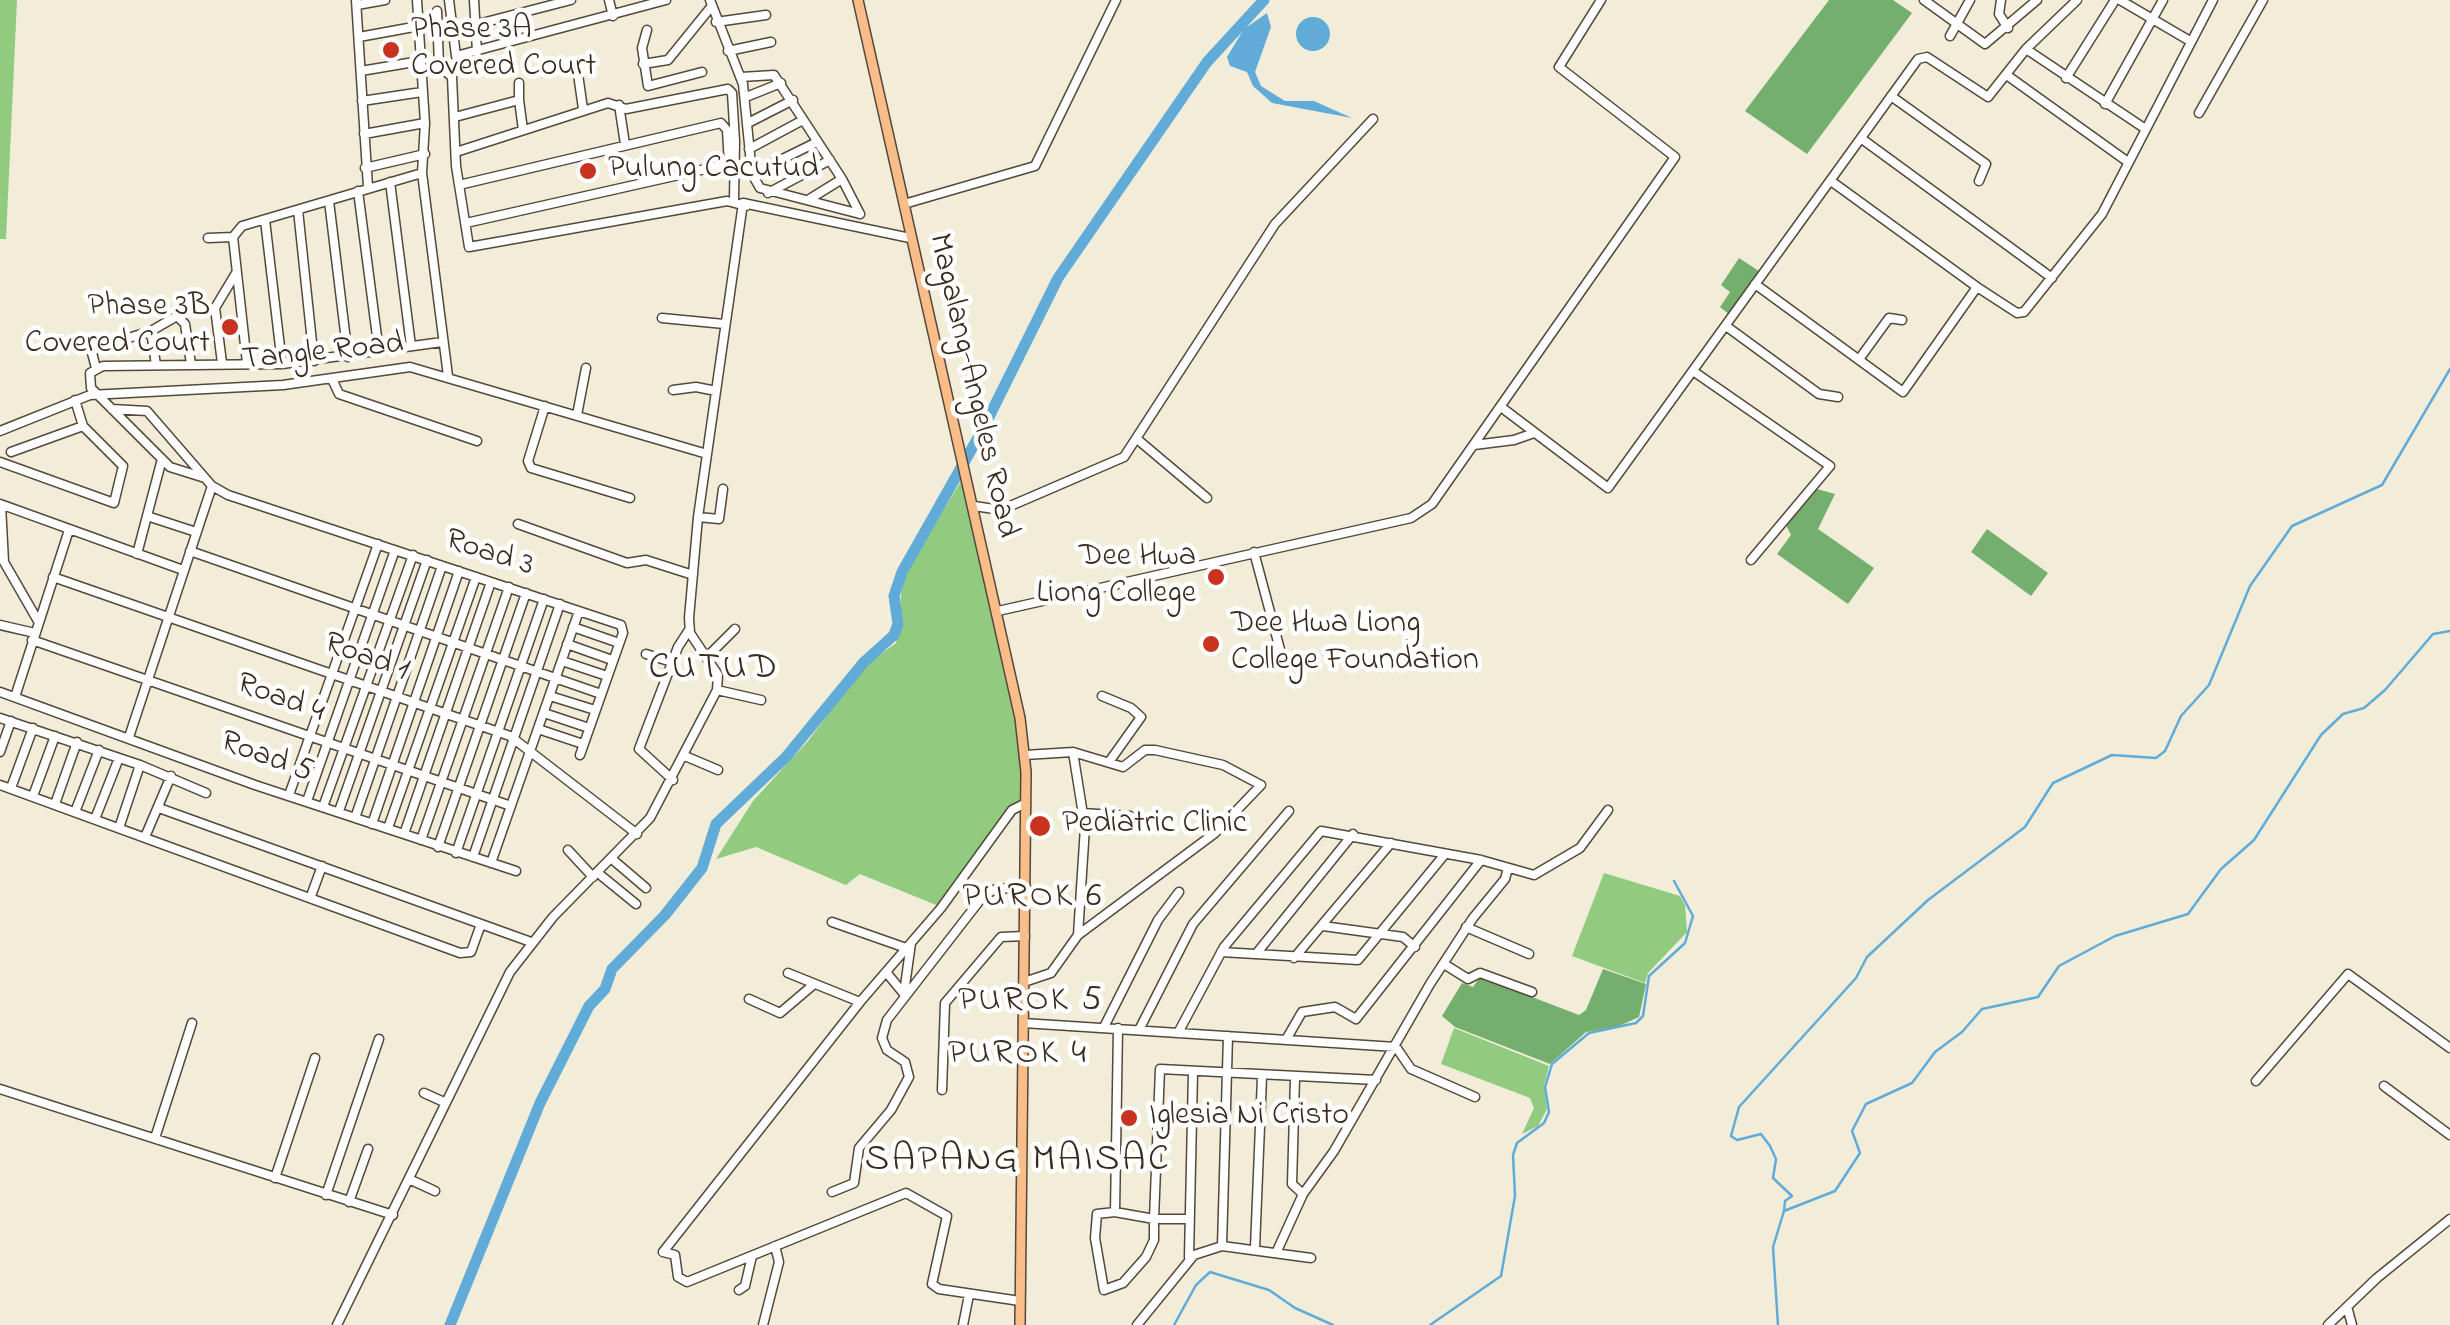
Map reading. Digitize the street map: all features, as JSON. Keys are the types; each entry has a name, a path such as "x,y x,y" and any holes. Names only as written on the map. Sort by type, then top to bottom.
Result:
{"main road":[{"name":"Magalang-Angeles Road","path":"858,0 998,611 1025,755 1020,1325"}],"street":[{"path":"368,188 356,3 385,0"},
{"path":"417,0 425,154 422,174 448,376"},
{"path":"449,0 456,56 666,0"},
{"path":"475,0 477,52"},
{"path":"474,25 571,0"},
{"path":"609,0 613,16"},
{"path":"904,204 1035,166 1116,0"},
{"path":"998,611 1411,518 1432,504 1675,157 1559,67 1601,0"},
{"path":"1950,36 1970,0"},
{"path":"2001,0 1999,14 2008,28"},
{"path":"1930,2 1984,44 2008,28 2037,0"},
{"path":"1501,408 1608,488 1921,56 1984,97 2077,0"},
{"path":"2066,78 2117,0 2190,41"},
{"path":"2105,104 2162,0"},
{"path":"1831,182 1977,287 2021,313 2102,214 2213,0"},
{"path":"2200,114 2262,0"},
{"path":"710,4 746,97 752,174 768,192 860,214 781,83 772,74 741,77"},
{"path":"643,64 668,60 710,4"},
{"path":"437,11 439,66 452,78 459,184 468,246 741,205 910,240"},
{"path":"716,22 766,15"},
{"path":"359,37 419,26"},
{"path":"648,30 643,64 648,86 702,72"},
{"path":"728,51 772,42"},
{"path":"2026,49 2144,128"},
{"path":"668,60 673,81"},
{"path":"360,71 420,61"},
{"path":"577,67 583,109"},
{"path":"2008,76 2128,162"},
{"path":"519,82 523,130"},
{"path":"746,97 781,83"},
{"path":"456,152 583,109 645,106 728,88 732,93 730,164"},
{"path":"362,101 422,92"},
{"path":"1891,96 1986,164 1979,181"},
{"path":"456,117 519,100"},
{"path":"748,123 793,100"},
{"path":"620,105 625,144"},
{"path":"973,500 1001,510 1123,458 1275,224 1372,119"},
{"path":"749,149 804,120"},
{"path":"459,184 721,123 727,130 730,164 741,205 698,517 689,630 652,704 639,749 673,780"},
{"path":"364,134 424,124"},
{"path":"1862,140 2052,278"},
{"path":"752,174 816,142"},
{"path":"366,168 425,154"},
{"path":"768,192 830,160"},
{"path":"466,224 730,164"},
{"path":"247,363 233,237 242,226 422,174"},
{"path":"808,200 842,179"},
{"path":"390,182 411,346"},
{"path":"358,191 379,352"},
{"path":"328,200 348,357"},
{"path":"298,210 314,361"},
{"path":"266,220 282,364"},
{"path":"208,238 233,237"},
{"path":"222,364 215,308 236,272"},
{"path":"1755,284 1903,392 1977,287"},
{"path":"136,554 162,459 87,381 96,368 92,353 96,348 180,317 191,364"},
{"path":"662,318 724,324"},
{"path":"1860,358 1889,318 1902,320"},
{"path":"1726,326 1819,394 1838,396"},
{"path":"151,330 156,365"},
{"path":"96,368 282,364 442,342"},
{"name":"Tangle Road","path":"0,431 98,394 332,379 410,368 706,454"},
{"path":"577,415 586,368"},
{"path":"1694,371 1830,466 1751,560"},
{"path":"332,379 339,394 476,440"},
{"path":"673,390 716,391"},
{"path":"0,462 114,504 123,466 84,426 75,400"},
{"path":"545,406 528,465 630,498"},
{"path":"112,409 147,411 208,482 196,532 130,737"},
{"path":"1490,424 1496,443"},
{"path":"11,452 84,426"},
{"path":"1474,444 1534,433"},
{"path":"1138,439 1207,498"},
{"name":"Road 3","path":"162,459 179,473 395,550 621,624 619,643"},
{"path":"698,517 718,519 724,489"},
{"path":"38,622 4,562 0,505 183,570"},
{"path":"146,516 196,532"},
{"path":"518,524 628,563 646,560 693,575"},
{"path":"15,697 69,530"},
{"path":"290,795 378,544"},
{"path":"308,801 395,550"},
{"path":"190,551 601,694"},
{"path":"1254,552 1282,657"},
{"path":"322,806 413,555"},
{"path":"339,811 427,560"},
{"path":"355,818 442,566"},
{"path":"372,824 459,571"},
{"name":"Road 1","path":"53,577 514,739 637,834"},
{"path":"388,828 476,577"},
{"path":"404,834 491,582"},
{"path":"420,840 508,587"},
{"path":"438,847 526,593"},
{"path":"456,853 544,599"},
{"path":"473,857 560,604"},
{"path":"491,862 579,611"},
{"path":"0,624 34,636"},
{"path":"572,627 619,643 580,755"},
{"path":"708,656 735,629"},
{"path":"337,1325 411,1180 501,986 531,942 637,834 686,756 718,690 719,678 689,630"},
{"name":"Road 4","path":"34,636 512,806"},
{"path":"567,644 612,660"},
{"path":"646,654 672,662"},
{"path":"562,660 607,676"},
{"path":"718,690 761,700"},
{"name":"Road 5","path":"0,692 516,872"},
{"path":"550,696 594,710"},
{"path":"1102,696 1132,708 1141,717 1110,762"},
{"path":"544,713 589,728"},
{"path":"0,718 171,776 206,793"},
{"path":"0,752 11,721"},
{"path":"11,788 33,728"},
{"path":"538,730 583,744"},
{"path":"34,796 55,736"},
{"path":"55,804 76,742"},
{"path":"75,812 98,750"},
{"path":"1024,982 1051,973 1078,934 1215,833 1261,785 1224,765 1155,750 1145,750 1125,766 1073,752 1025,755"},
{"path":"1073,752 1082,813 1078,934"},
{"path":"686,756 718,770"},
{"path":"95,819 118,758"},
{"path":"119,828 140,765"},
{"path":"145,837 171,776"},
{"path":"0,784 466,954 481,924"},
{"path":"1020,1302 969,1295 932,1284 947,1216 906,1193 687,1282 678,1276 675,1256 663,1252 756,1140 1012,810 1026,803"},
{"path":"159,808 531,942"},
{"path":"1138,1030 1193,924 1289,810"},
{"path":"1178,1033 1221,952 1324,830 1542,874 1580,848 1608,810"},
{"path":"1082,813 1130,816"},
{"path":"1256,954 1353,834"},
{"path":"1294,958 1391,843"},
{"path":"568,850 636,904"},
{"path":"1221,952 1358,960 1445,854"},
{"path":"612,860 646,888"},
{"path":"1287,1038 1302,1012 1334,1007 1355,1020 1481,860"},
{"path":"311,896 322,866"},
{"path":"1277,1252 1303,1194 1334,1151 1466,927 1505,879 1508,868"},
{"path":"832,1192 854,1182 859,1148 891,1110 909,1077 905,1062 887,1050 882,1027 984,895 996,889 1026,887"},
{"path":"1104,1027 1158,920 1179,892"},
{"path":"832,922 909,945"},
{"path":"1323,926 1403,937 1415,947"},
{"path":"1466,927 1529,954"},
{"path":"942,1090 945,1004 1001,937 1025,936"},
{"path":"905,995 909,945"},
{"path":"1444,964 1468,979 1480,973 1532,992"},
{"path":"886,972 905,995"},
{"path":"788,973 860,1002"},
{"path":"2256,1081 2348,974 2450,1048"},
{"path":"749,999 780,1013 813,985"},
{"path":"155,1138 192,1023"},
{"path":"1023,1023 1396,1047"},
{"path":"1115,1212 1118,1028"},
{"path":"1222,1246 1228,1036"},
{"path":"326,1195 379,1039"},
{"path":"1396,1047 1410,1070 1475,1097"},
{"path":"276,1178 315,1058"},
{"path":"1188,1220 1154,1219 1115,1212 1101,1212 1094,1218 1100,1274 1107,1291 1120,1287 1146,1257 1154,1240 1154,1219 1160,1069 1376,1080"},
{"path":"1188,1257 1193,1072"},
{"path":"1255,1248 1262,1077"},
{"path":"1295,1078 1292,1187 1303,1194"},
{"path":"2384,1086 2450,1134"},
{"path":"0,1088 394,1215"},
{"path":"424,1092 444,1102"},
{"path":"349,1202 368,1149"},
{"path":"411,1180 435,1192"},
{"path":"2328,1325 2348,1310 2376,1278 2450,1219"},
{"path":"764,1325 778,1262 775,1246"},
{"path":"1137,1325 1188,1257 1222,1246 1311,1258"},
{"path":"739,1290 745,1286 752,1256"},
{"path":"963,1325 969,1295"},
{"path":"2348,1310 2352,1325"}],"green space":[{"path":"0,0 17,0 6,239 0,239"},
{"path":"1829,0 1893,0 1912,13 1807,154 1745,111"},
{"path":"1739,258 1762,273 1731,316 1720,307 1730,292 1721,285"},
{"path":"964,476 1013,686 1025,803 941,907 860,874 846,885 756,847 716,859 753,801 808,741 862,668 896,643 903,577"},
{"path":"1817,489 1835,494 1818,529 1874,568 1848,604 1777,554 1791,535 1786,525"},
{"path":"1987,529 2048,573 2031,596 1971,552"},
{"path":"1604,873 1680,896 1685,905 1687,932 1648,973 1645,983 1572,956"},
{"path":"1603,969 1646,984 1639,1017 1617,1027 1586,1032 1550,1064 1455,1027 1442,1016 1462,983 1473,987 1480,977 1579,1015 1586,1010"},
{"path":"1454,1028 1549,1066 1544,1086 1547,1109 1538,1126 1522,1134 1534,1108 1530,1098 1441,1064"}],"water":[{"path":"1267,13 1271,27 1255,72 1261,86 1285,101 1314,101 1352,118 1272,103 1253,86 1247,72 1230,66 1227,57 1244,29"},
{"path":"1313,17 1325,22 1330,34 1325,46 1313,51 1301,46 1296,34 1301,22"}],"waterway":[{"path":"450,1325 540,1103 589,1006 605,989 612,969 665,915 702,868 716,824 786,757 864,662 894,635 898,624 894,596 902,572 983,429 1058,278 1207,62 1264,0"},
{"path":"1784,1211 1785,1201 1792,1196 1773,1178 1776,1159 1770,1146 1761,1134 1737,1140 1731,1136 1739,1107 1856,978 1867,957 1928,900 2025,827 2053,783 2112,755 2156,758 2165,751 2181,716 2209,685 2250,586 2292,526 2382,485 2450,369"},
{"path":"1778,1325 1773,1247 1784,1211 1835,1191 1860,1153 1852,1131 1866,1104 1912,1083 1935,1052 1962,1032 1982,1009 2038,997 2059,966 2115,936 2188,914 2221,869 2254,840 2321,735 2343,714 2364,708 2385,690 2433,634 2450,631"},
{"path":"1430,1325 1501,1276 1515,1196 1513,1155 1517,1143 1544,1123 1549,1112 1545,1087 1552,1064 1589,1033 1636,1023 1643,1016 1649,976 1685,943 1693,916 1674,881"},
{"path":"1174,1325 1196,1285 1210,1272 1269,1290 1295,1308 1333,1325"}],"place":[{"name":"Phase 3A Covered Court","path":"391,50"},
{"name":"Pulung Cacutud","path":"588,171"},
{"name":"Phase 3B Covered Court","path":"230,327"},
{"name":"Dee Hwa Liong College","path":"1216,577"},
{"name":"Dee Hwa Liong College Foundation","path":"1211,644"},
{"name":"Pediatric Clinic","path":"1040,826"},
{"name":"Iglesia Ni Cristo","path":"1129,1118"}],"district":[{"name":"CUTUD","path":"714,671"},
{"name":"PUROK 6","path":"1033,899"},
{"name":"PUROK 5","path":"1031,1003"},
{"name":"PUROK 4","path":"1018,1056"},
{"name":"SAPANG MAISAC","path":"1018,1163"}]}
